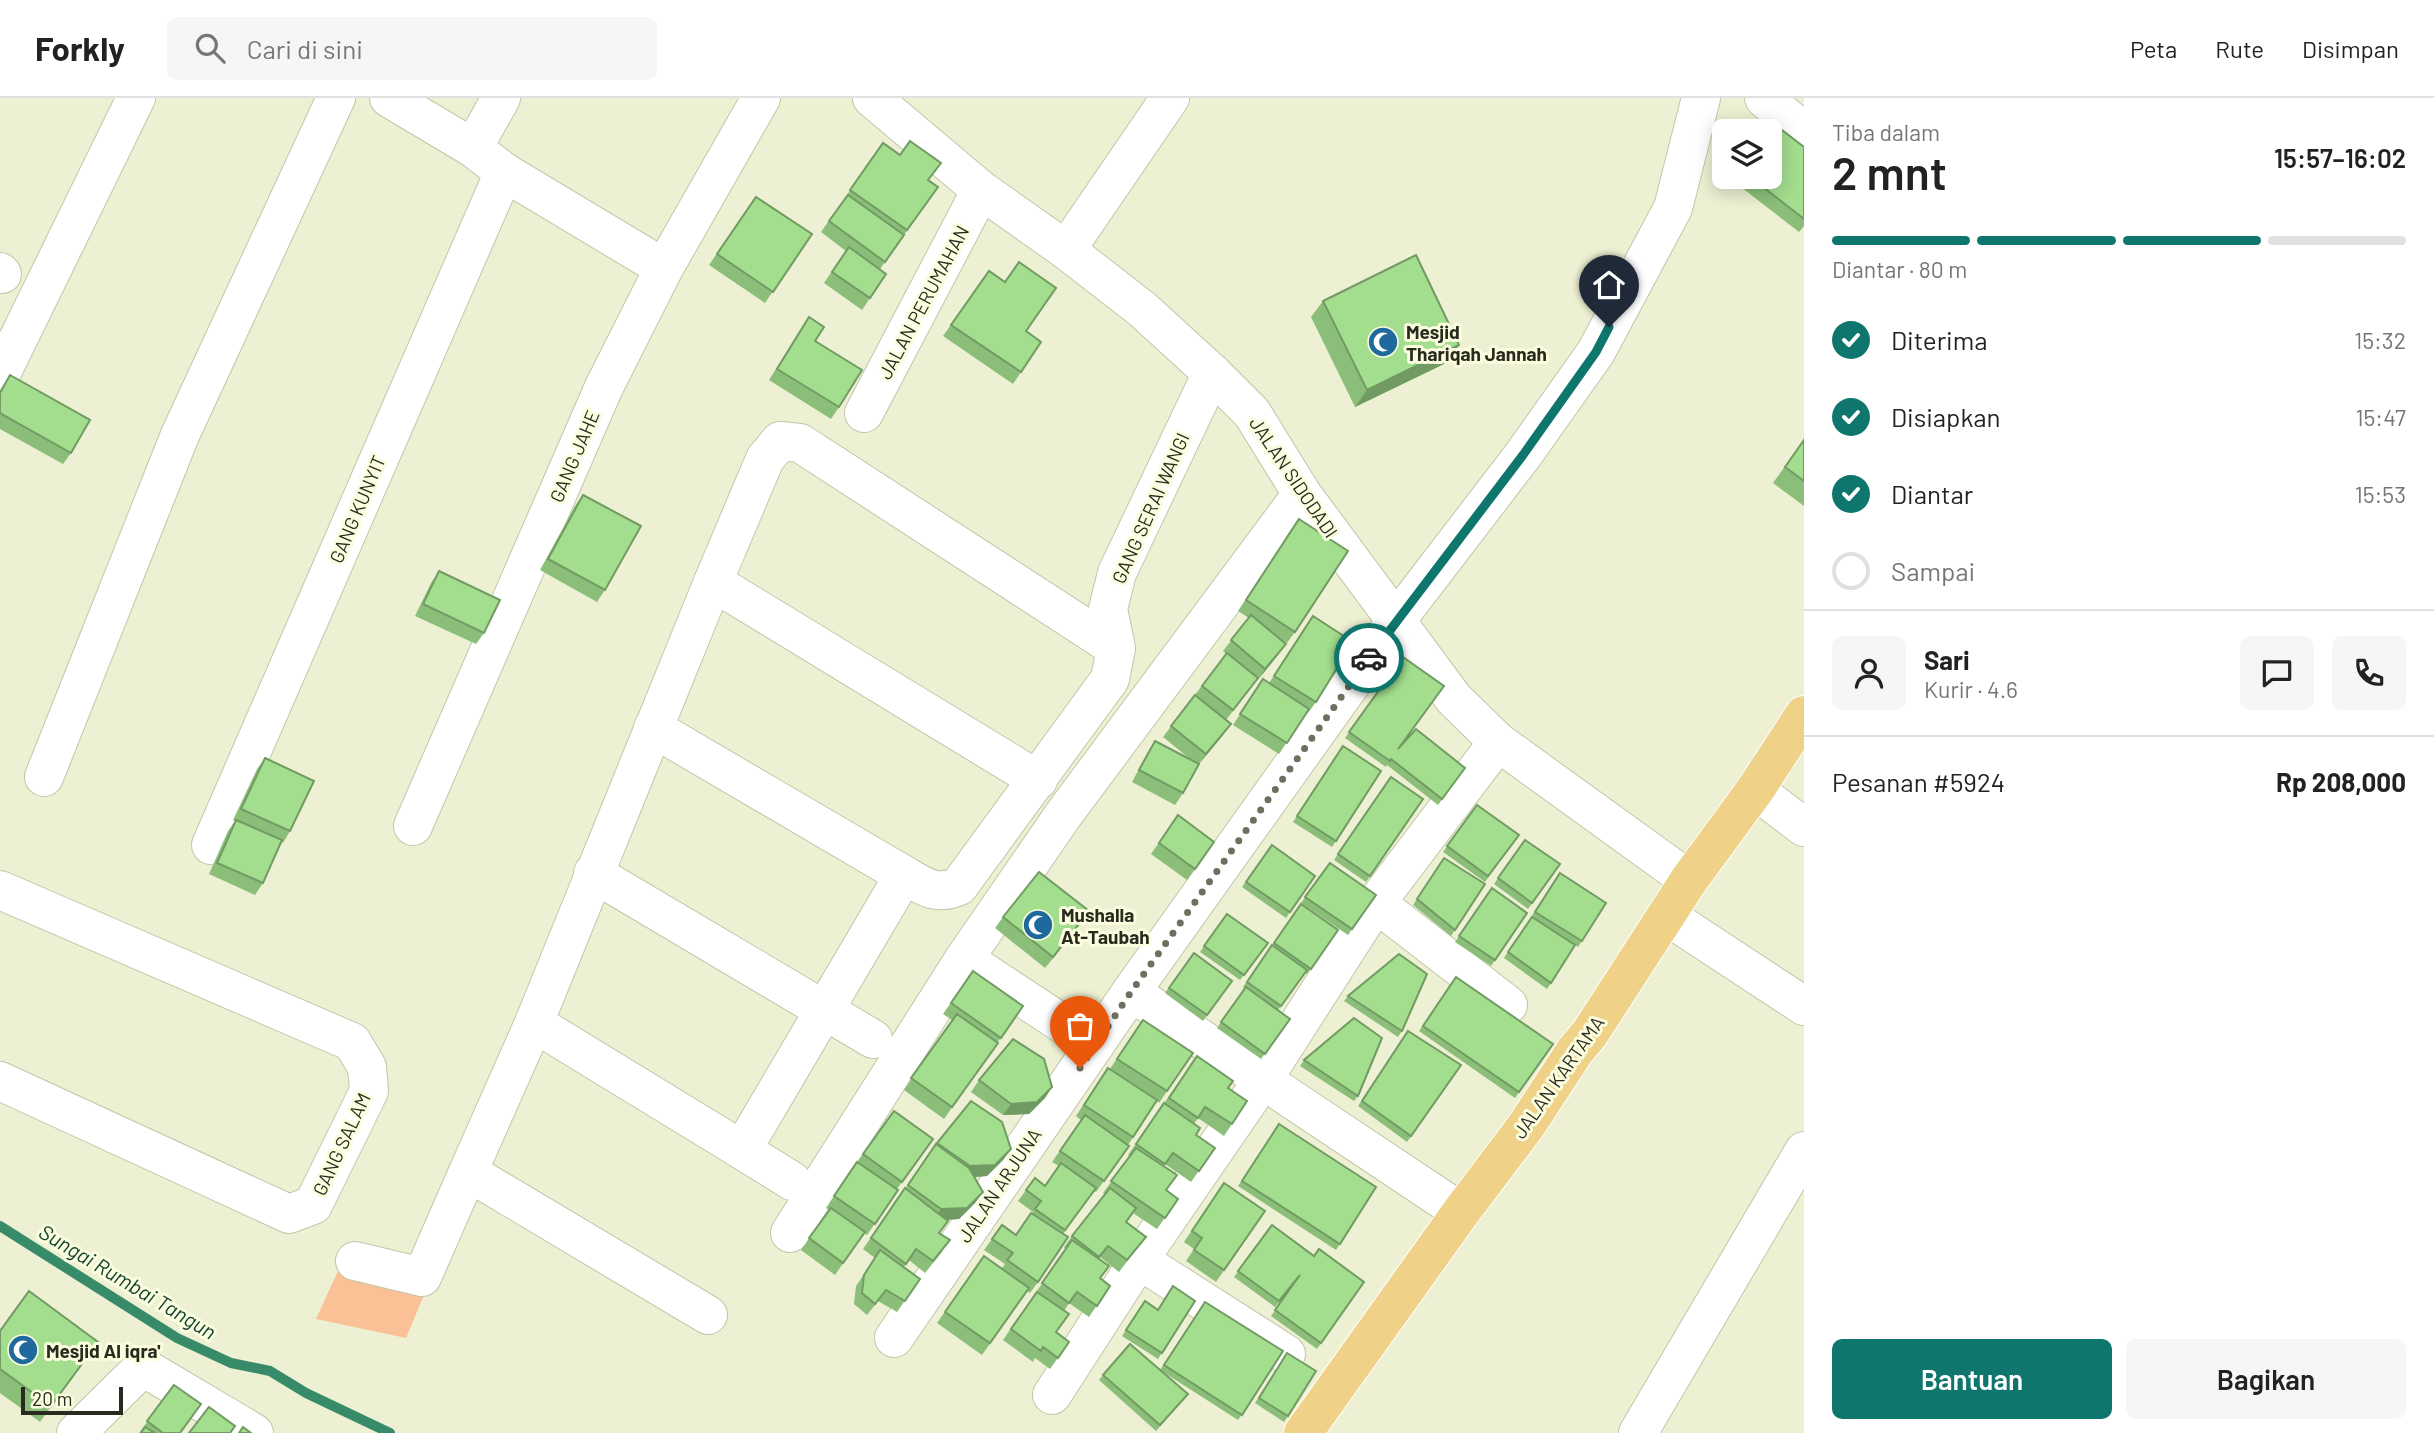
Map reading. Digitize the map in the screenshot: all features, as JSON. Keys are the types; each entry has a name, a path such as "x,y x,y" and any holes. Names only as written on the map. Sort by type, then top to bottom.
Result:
{"main road":[{"name":"JALAN KARTAMA","path":"1303,1433 1526,1126 1689,880 1755,790 1804,715"}],"street":[{"path":"0,376 136,98"},
{"path":"44,777 180,435 336,98"},
{"path":"389,98 473,148 504,172 664,268"},
{"path":"473,148 501,98"},
{"name":"GANG JAHE","path":"413,826 604,387 664,268 761,98"},
{"name":"JALAN SIDODADI","path":"872,98 981,190 1066,250 1142,309 1212,373 1252,413 1302,494 1454,699 1498,743 1689,880"},
{"path":"1066,250 1170,98"},
{"name":"JALAN ARJUNA","path":"894,1338 1131,992 1395,622 1523,455 1596,352 1673,208 1701,98"},
{"path":"1764,98 1804,132"},
{"name":"GANG KUNYIT","path":"211,845 504,172"},
{"name":"JALAN PERUMAHAN","path":"864,413 981,190"},
{"name":"GANG SERAI WANGI","path":"1116,648 1108,609 1117,573 1212,373"},
{"path":"355,1261 422,1277 534,1023 593,873 713,582 765,459 779,441 800,443 1116,648 1110,679 960,886 946,892 928,890 653,728"},
{"path":"790,1233 964,959 1064,814 1302,494"},
{"path":"713,582 1038,780"},
{"path":"1052,1395 1139,1260 1262,1082 1376,903 1498,743"},
{"path":"1755,790 1804,827"},
{"path":"593,873 873,1039"},
{"path":"742,1150 904,875"},
{"name":"GANG SALAM","path":"0,890 352,1042 367,1067 369,1091 313,1205 289,1214 0,1081"},
{"path":"1376,903 1508,1005"},
{"path":"1667,916 1804,1006"},
{"path":"964,959 1095,1045"},
{"path":"1131,992 1262,1082 1461,1212"},
{"path":"534,1023 792,1181"},
{"path":"1638,1433 1804,1151"},
{"path":"468,1172 708,1315"},
{"path":"1139,1260 1286,1354"},
{"path":"76,1433 143,1367 254,1433"}],"shaded area":[{"path":"338,1271 424,1295 406,1338 316,1319"}],"building":[{"path":"1782,130 1804,147 1804,219 1765,189 1782,189"},
{"path":"910,141 941,163 928,180 938,187 907,230 850,190 883,143 900,155"},
{"path":"848,195 904,235 885,262 829,221"},
{"path":"756,197 812,234 773,292 717,254"},
{"path":"849,247 886,274 870,298 832,272"},
{"path":"1416,255 1459,345 1367,390 1323,301"},
{"path":"1019,262 1056,288 1026,331 1041,342 1021,372 951,325 989,271 1005,282"},
{"path":"809,317 824,327 815,341 862,370 839,407 777,369"},
{"path":"10,375 90,420 71,453 0,413 0,393"},
{"path":"1804,440 1804,481 1785,467"},
{"path":"583,495 641,526 605,590 548,559"},
{"path":"1299,519 1348,551 1295,632 1246,600"},
{"path":"439,571 500,600 484,633 423,604"},
{"path":"1251,615 1286,644 1265,669 1231,640"},
{"path":"1313,616 1353,642 1316,702 1274,676"},
{"path":"1227,653 1258,678 1233,710 1202,686"},
{"path":"1403,657 1444,686 1398,749 1416,729 1465,768 1442,799 1391,759 1390,761 1349,732"},
{"path":"1263,679 1309,709 1287,743 1240,714"},
{"path":"1195,695 1231,724 1206,754 1171,726"},
{"path":"1155,741 1199,764 1183,793 1139,770"},
{"path":"1343,746 1381,771 1336,841 1297,816"},
{"path":"265,758 314,781 290,831 241,809"},
{"path":"1391,777 1423,799 1370,876 1338,854"},
{"path":"1477,805 1519,835 1488,876 1447,846"},
{"path":"1178,815 1214,842 1195,869 1159,843"},
{"path":"236,820 282,840 263,883 217,863"},
{"path":"1525,840 1560,864 1532,903 1498,878"},
{"path":"1272,845 1315,876 1290,912 1246,882"},
{"path":"1444,858 1485,884 1455,930 1417,899"},
{"path":"1330,863 1376,895 1352,929 1305,897"},
{"name":"Mushalla At-Taubah","path":"1039,872 1089,911 1053,957 1003,917"},
{"path":"1560,873 1606,903 1582,941 1535,912"},
{"path":"1492,888 1527,913 1495,960 1459,936"},
{"path":"1301,904 1338,930 1311,969 1274,943"},
{"path":"1227,914 1268,943 1244,975 1204,946"},
{"path":"1532,917 1575,945 1551,983 1508,952"},
{"path":"1272,945 1307,970 1281,1006 1247,982"},
{"path":"1194,953 1232,981 1207,1015 1169,988"},
{"path":"1399,954 1427,974 1402,1031 1348,996"},
{"path":"973,971 1023,1006 1001,1038 951,1003"},
{"path":"1456,977 1553,1044 1519,1092 1423,1026"},
{"path":"1246,987 1290,1019 1265,1054 1221,1022"},
{"path":"957,1014 998,1043 952,1107 911,1078"},
{"path":"1354,1018 1382,1038 1358,1096 1304,1060"},
{"path":"1143,1020 1193,1053 1167,1091 1117,1059"},
{"path":"1408,1031 1461,1065 1411,1136 1362,1101"},
{"path":"1013,1039 1044,1059 1052,1087 1037,1102 1011,1104 979,1080"},
{"path":"1197,1056 1233,1081 1228,1088 1247,1101 1232,1124 1205,1107 1198,1118 1169,1098"},
{"path":"1108,1068 1157,1100 1133,1137 1084,1105"},
{"path":"971,1101 1002,1122 1011,1149 995,1165 970,1166 937,1143"},
{"path":"1164,1103 1200,1128 1196,1135 1215,1148 1199,1171 1173,1153 1165,1164 1136,1144"},
{"path":"894,1111 933,1139 902,1182 863,1154"},
{"path":"1085,1115 1129,1146 1104,1181 1060,1151"},
{"path":"1279,1124 1376,1187 1340,1244 1242,1181"},
{"path":"936,1144 969,1168 983,1192 967,1208 941,1209 908,1185"},
{"path":"1136,1148 1177,1175 1166,1190 1178,1199 1165,1218 1111,1181"},
{"path":"857,1162 898,1190 875,1224 834,1196"},
{"path":"1061,1163 1096,1188 1065,1230 1035,1209 1041,1201 1026,1190 1035,1178 1045,1186"},
{"path":"1224,1183 1265,1211 1224,1270 1194,1250 1202,1238 1192,1231"},
{"path":"905,1188 948,1221 939,1233 950,1240 933,1261 916,1249 906,1264 871,1238"},
{"path":"1110,1188 1136,1208 1126,1222 1146,1237 1127,1260 1108,1246 1099,1257 1072,1236"},
{"path":"831,1208 865,1232 843,1263 809,1238"},
{"path":"1031,1213 1068,1237 1038,1282 1007,1260 1013,1253 992,1239 1002,1225 1016,1235"},
{"path":"1272,1225 1314,1256 1319,1249 1364,1282 1321,1343 1275,1310 1300,1275 1279,1301 1238,1271"},
{"path":"1072,1240 1109,1266 1100,1278 1110,1286 1097,1306 1077,1292 1069,1303 1042,1283"},
{"path":"880,1250 920,1279 905,1301 886,1290 875,1304 862,1293 864,1275"},
{"path":"984,1256 1029,1288 990,1343 945,1312"},
{"path":"1173,1286 1195,1301 1162,1353 1126,1330 1145,1301 1158,1310"},
{"path":"29,1291 98,1342 51,1406 0,1369 0,1331"},
{"path":"1037,1292 1069,1314 1056,1332 1069,1342 1058,1358 1043,1347 1041,1351 1011,1329"},
{"path":"1205,1302 1283,1351 1242,1415 1164,1365"},
{"path":"1130,1344 1188,1394 1160,1425 1103,1375"},
{"path":"1287,1353 1316,1371 1288,1416 1259,1398"},
{"path":"174,1385 201,1404 180,1433 163,1433 147,1421"},
{"path":"209,1407 235,1426 230,1433 189,1433"},
{"path":"145,1427 155,1433 141,1433"},
{"path":"243,1427 251,1433 239,1433"}],"waterway":[{"name":"Sungai Rumbai Tangun","path":"0,1226 177,1338 231,1363 270,1371 306,1393 390,1433"}],"way so far":[{"path":"1080,1068 1131,992 1369,658"}],"place":[{"name":"Mesjid Thariqah Jannah","path":"1383,342"},
{"name":"Mushalla At-Taubah","path":"1038,925"},
{"name":"Mesjid Al iqra'","path":"23,1350"}],"route":[{"path":"1369,658 1523,455 1596,352 1609,327"}]}
